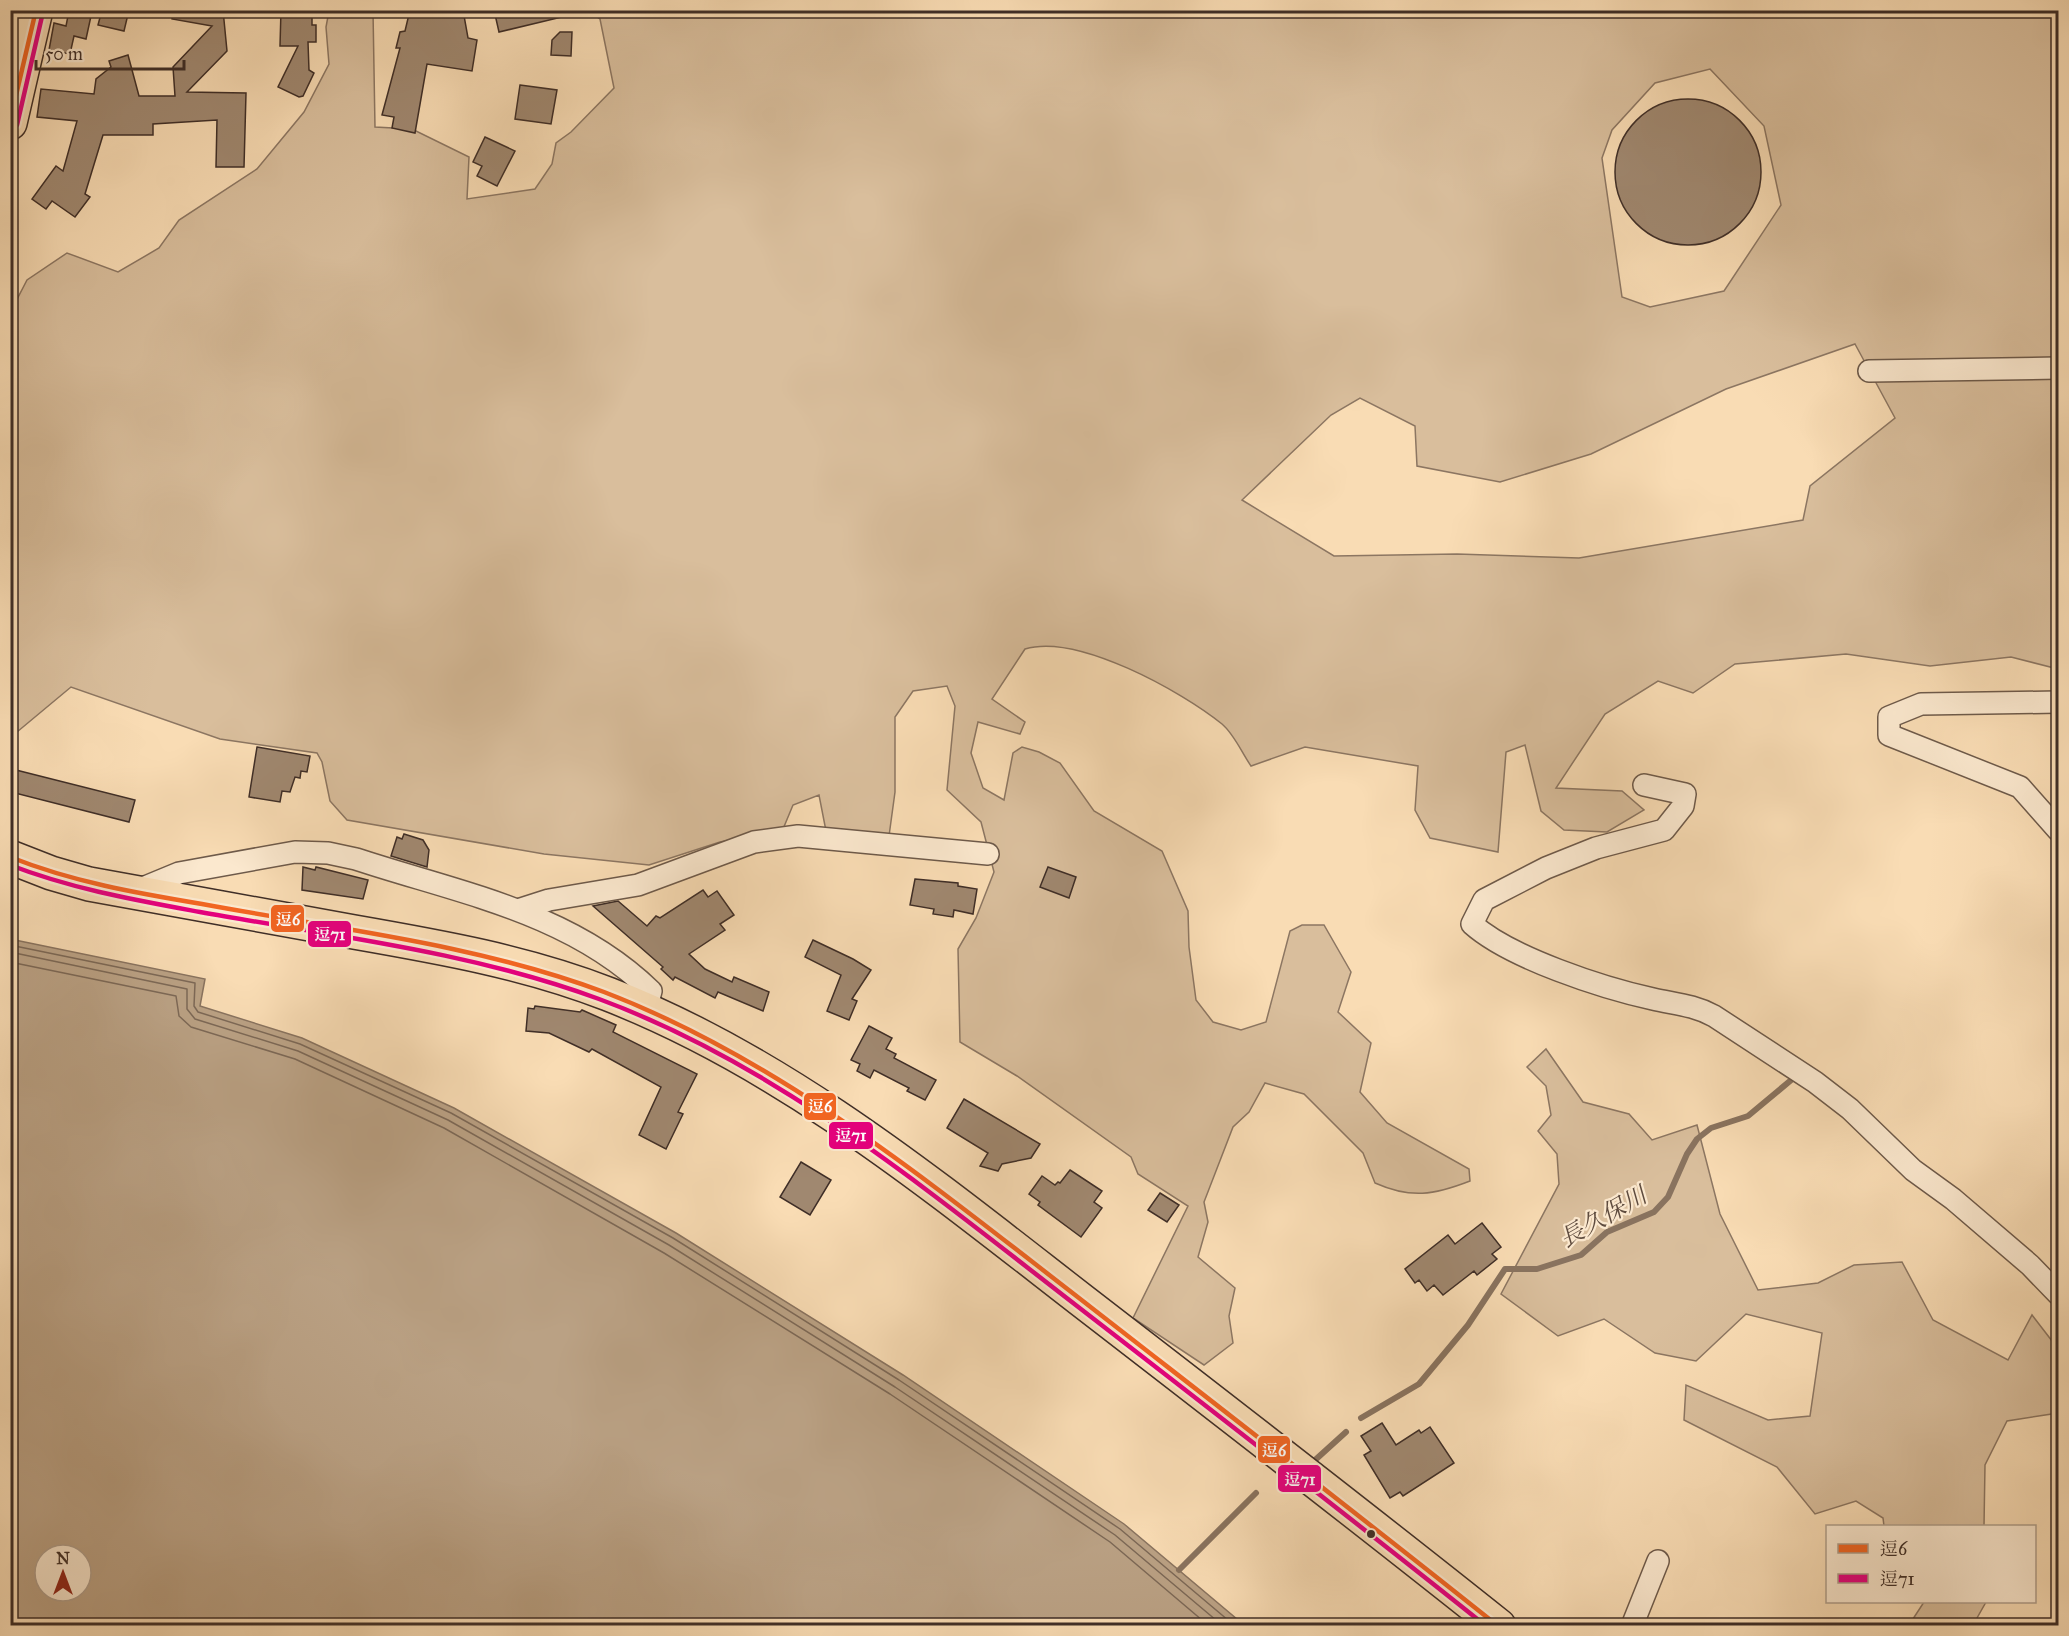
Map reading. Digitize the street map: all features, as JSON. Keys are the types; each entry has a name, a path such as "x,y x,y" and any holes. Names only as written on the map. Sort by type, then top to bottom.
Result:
{"highway":[{"path":"10,123 36,10"},
{"path":"10,857 51,873 132,892 483,956 550,974 645,1010 700,1035 752,1064 906,1166 1314,1478 1499,1626"}],"street":[{"path":"1869,372 2058,369"},
{"path":"2058,702 1921,704 1889,717 1889,735 2020,788 2058,830"},
{"path":"1644,785 1685,794 1683,806 1664,830 1596,848 1546,868 1484,900 1472,924 1517,952 1578,976 1652,999 1697,1007 1714,1016 1815,1082 1850,1109 1913,1170 1953,1199 2030,1264 2058,1294"},
{"path":"521,909 549,900 638,885 754,842 798,836 988,854"},
{"path":"132,892 179,873 295,852 328,852 521,909 558,926 632,972 651,991 645,1010"},
{"path":"1632,1626 1658,1561"}],"shaded area":[{"path":"329,11 373,11 375,127 412,129 469,157 467,199 535,189 552,164 556,143 571,132 614,88 600,19 588,11 2058,11 2058,669 2011,657 1930,666 1846,654 1735,664 1693,693 1658,681 1605,714 1556,788 1622,791 1644,810 1607,832 1564,830 1541,811 1525,745 1506,752 1498,852 1430,838 1415,810 1418,766 1305,747 1251,766 1234,738 1222,724 1181,696 1128,668 1072,649 1047,646 1025,649 992,699 1025,722 1020,734 978,722 971,753 983,788 1004,800 1013,753 1022,747 1039,752 1060,763 1094,811 1162,851 1188,911 1189,947 1196,1000 1213,1022 1241,1030 1266,1022 1290,931 1302,925 1324,925 1351,972 1338,1012 1371,1043 1360,1092 1387,1123 1469,1169 1470,1181 1434,1192 1411,1193 1375,1183 1363,1153 1304,1094 1265,1083 1249,1112 1233,1127 1204,1202 1208,1222 1198,1257 1235,1288 1229,1316 1233,1343 1204,1365 1133,1318 1188,1206 1138,1174 1131,1157 1017,1076 960,1042 958,949 976,918 994,872 981,822 947,790 955,706 947,686 913,691 895,717 895,792 889,836 826,831 819,795 793,805 783,829 720,842 649,865 544,854 347,820 330,801 322,762 317,753 220,739 71,687 11,737 11,311 27,280 67,253 118,272 159,248 179,220 257,169 304,112 329,64 326,27","holes":["1710,69 1764,126 1781,205 1724,291 1650,307 1622,297 1602,158 1612,130 1655,83","1855,344 1895,418 1810,486 1803,520 1579,558 1457,554 1334,556 1242,500 1331,415 1360,398 1415,426 1417,466 1500,482 1591,454 1726,389"]},
{"path":"1546,1049 1583,1102 1629,1114 1652,1140 1697,1125 1720,1214 1758,1290 1818,1283 1854,1265 1902,1262 1933,1320 2008,1360 2032,1315 2052,1341 2058,1354 2058,1413 2007,1421 1985,1465 1984,1525 1884,1525 1883,1518 1856,1501 1815,1514 1777,1467 1684,1420 1686,1385 1768,1420 1810,1416 1822,1333 1746,1314 1696,1361 1655,1353 1604,1319 1558,1336 1501,1294 1559,1184 1557,1154 1538,1131 1551,1115 1546,1086 1527,1067"},
{"path":"1923,1603 1985,1603 1973,1625 1909,1625"}],"water":[{"path":"10,939 205,979 200,1006 302,1038 454,1108 676,1233 903,1375 1124,1524 1244,1625 11,1625"}],"building":[{"path":"102,10 129,10 124,31 98,25"},
{"path":"173,10 223,10 227,51 187,92 246,93 244,167 216,167 217,120 153,124 153,135 103,135 85,194 90,197 75,217 52,201 46,209 32,199 56,166 63,171 77,121 37,117 41,89 94,94 96,79 111,67 109,61 128,55 139,96 175,96 173,67 212,26 172,19"},
{"path":"281,10 312,10 312,25 316,25 316,42 308,42 309,70 314,73 303,96 299,97 278,87 298,46 280,46"},
{"path":"410,10 463,10 468,38 477,40 472,71 427,64 415,133 392,128 394,117 382,115 400,48 396,48 400,32 405,31"},
{"path":"494,10 561,10 562,17 499,32"},
{"path":"69,11 91,16 86,39 74,36 70,54 49,50 54,23 66,26"},
{"path":"560,32 572,32 571,56 551,55 552,40"},
{"path":"520,85 557,90 551,124 515,119"},
{"path":"1688,99 1716,105 1739,121 1755,144 1761,172 1755,200 1739,223 1716,239 1688,245 1660,239 1637,223 1621,200 1615,172 1621,144 1637,121 1660,105"},
{"path":"485,137 515,151 497,186 477,176 482,166 473,162"},
{"path":"257,747 310,756 307,772 301,771 300,778 295,777 290,792 282,791 280,802 249,797"},
{"path":"16,770 135,800 129,822 11,792"},
{"path":"404,834 423,840 429,850 427,867 391,856 397,837 402,839"},
{"path":"303,867 315,870 316,867 368,880 363,899 302,890"},
{"path":"1048,867 1076,877 1069,898 1040,887"},
{"path":"915,879 958,883 958,886 977,889 973,914 954,910 953,917 933,914 934,909 910,905"},
{"path":"703,890 708,897 717,891 734,915 720,924 725,930 689,954 705,969 732,982 734,977 769,992 763,1011 718,992 715,998 675,977 673,980 661,969 663,967 593,906 618,901 647,926 656,916 660,918"},
{"path":"813,940 871,970 852,999 857,1001 849,1020 827,1011 841,975 805,957"},
{"path":"535,1006 580,1012 582,1010 616,1025 613,1032 697,1074 678,1112 683,1114 666,1149 639,1135 661,1087 592,1049 589,1052 549,1033 526,1031 528,1008 534,1009"},
{"path":"869,1026 892,1038 886,1049 896,1054 894,1058 936,1080 925,1100 907,1091 909,1088 874,1070 870,1078 857,1071 860,1064 851,1060"},
{"path":"964,1099 1040,1144 1031,1158 1002,1164 998,1171 980,1166 988,1153 947,1128"},
{"path":"801,1162 831,1180 810,1215 780,1197"},
{"path":"1070,1170 1102,1191 1094,1202 1102,1208 1081,1237 1038,1205 1040,1202 1029,1194 1042,1176 1055,1185 1060,1183"},
{"path":"1160,1193 1179,1205 1167,1222 1148,1210"},
{"path":"1482,1223 1501,1247 1492,1254 1497,1259 1477,1275 1474,1271 1443,1295 1434,1285 1427,1291 1419,1280 1415,1283 1405,1269 1448,1235 1455,1244"},
{"path":"1382,1423 1396,1445 1419,1430 1421,1433 1430,1427 1454,1463 1403,1496 1400,1492 1390,1498 1364,1455 1371,1451 1361,1436"}],"waterway":[{"name":"長久保川","path":"1361,1418 1419,1384 1468,1325 1505,1269 1537,1269 1581,1255 1607,1232 1654,1212 1668,1197 1687,1154 1697,1139 1711,1128 1748,1116 1796,1076"},
{"name":"長久保川","path":"1314,1461 1346,1432"},
{"name":"長久保川","path":"1179,1570 1256,1493"}],"transit line":[{"name":"逗6","path":"10,121 36,10"},
{"name":"逗71","path":"17,125 43,12"},
{"name":"逗6","path":"10,857 81,880 129,891 405,939 555,975 604,992 669,1020 732,1052 793,1088 852,1127 967,1211 1498,1626"},
{"name":"逗71","path":"10,865 57,881 128,898 402,947 502,969 599,999 665,1026 790,1095 907,1176 1231,1425 1486,1626"}]}
